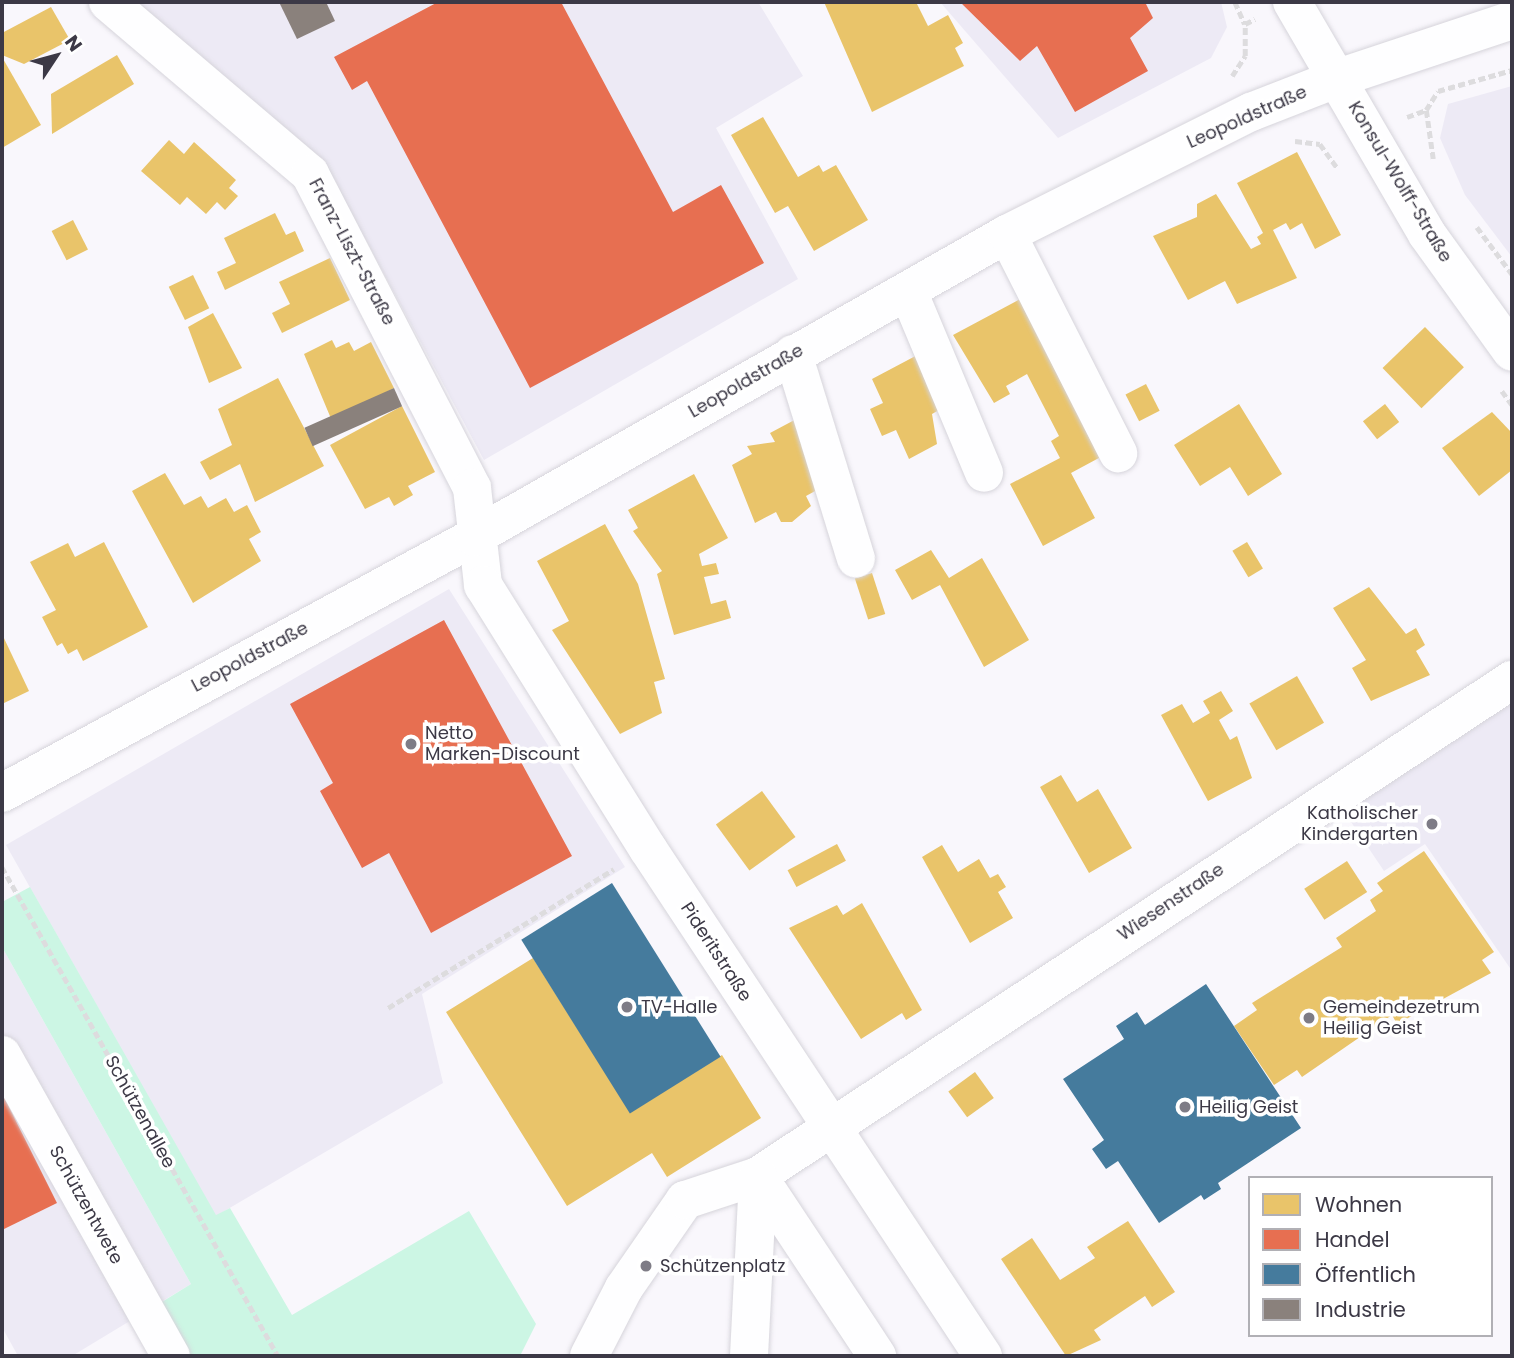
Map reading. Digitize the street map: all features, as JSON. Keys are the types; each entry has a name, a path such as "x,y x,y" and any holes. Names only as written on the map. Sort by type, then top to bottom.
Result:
{"street":[{"name":"Franz-Liszt-Straße","path":"108,2 310,174 472,488 474,537"},
{"name":"Konsul-Wolff-Straße","path":"1292,2 1504,368"},
{"name":"Leopoldstraße","path":"2,793 474,537 1007,234 1251,112 1338,78 1512,20"},
{"path":"1007,234 1118,453"},
{"path":"908,290 984,473"},
{"path":"793,354 856,559"},
{"name":"Pideritstraße","path":"474,537 483,585 648,849 983,1356"},
{"name":"Wiesenstraße","path":"589,1356 624,1288 685,1200 758,1176 1512,680"},
{"name":"Schützentwete","path":"2,1055 171,1356"},
{"path":"749,1356 758,1176"},
{"path":"758,1176 877,1356"}],"path":[{"path":"1235,2 1245,24"},
{"path":"1440,173 1426,110 1438,92 1512,70"},
{"path":"1282,142 1320,144 1344,176"},
{"path":"1474,224 1512,274"},
{"path":"1504,368 1512,405"},
{"path":"388,1008 648,849"},
{"name":"Schützenallee","path":"2,867 278,1356"}],"shaded area":[{"path":"127,2 758,2 803,76 716,128 798,279 484,460 325,164"},
{"path":"940,2 1221,2 1227,27 1211,58 1058,138"},
{"path":"1512,86 1512,257 1465,195 1440,138 1448,104"},
{"path":"449,589 625,867 422,994 443,1083 216,1216 6,845"},
{"name":"Katholischer Kindergarten","path":"1512,696 1512,971 1425,844 1384,871 1339,804"},
{"path":"2,947 191,1284 72,1356 18,1356 2,1327"}],"green space":[{"path":"30,887 216,1215 230,1208 292,1315 469,1211 536,1324 520,1356 186,1356 157,1305 191,1284 2,947 2,902"}],"building: Wohnen":[{"path":"824,2 916,2 928,26 948,15 963,43 955,48 964,66 872,112"},
{"path":"51,7 70,40 24,64 2,55 2,33"},
{"path":"117,55 134,84 52,134 51,94"},
{"path":"2,57 41,125 2,148"},
{"path":"763,117 798,177 819,165 823,172 836,165 868,220 814,251 788,206 775,213 731,135"},
{"path":"169,140 184,154 194,142 236,180 229,188 238,196 225,210 217,202 206,214 187,197 180,205 141,171"},
{"path":"1297,152 1341,235 1315,249 1302,223 1290,230 1286,223 1273,230 1297,278 1237,304 1225,281 1188,300 1153,236 1197,217 1197,204 1216,194 1251,249 1261,244 1257,237 1263,233 1237,183"},
{"path":"275,213 286,235 295,231 304,251 225,290 217,272 236,263 224,238"},
{"path":"73,220 88,249 67,260 52,231"},
{"path":"330,258 350,300 282,333 272,313 290,304 279,282"},
{"path":"193,275 209,308 185,320 169,287"},
{"path":"1022,298 1110,452 1071,473 1095,518 1043,546 1010,484 1060,458 1051,441 1059,436 1027,374 1006,386 1010,394 994,403 953,335"},
{"path":"213,313 242,368 209,383 188,327"},
{"path":"1425,327 1464,367 1421,408 1383,368"},
{"path":"332,340 336,348 349,342 354,351 371,342 394,388 332,421 304,354"},
{"path":"923,352 948,405 932,414 937,444 909,459 896,430 882,436 870,409 883,403 872,379"},
{"path":"278,378 324,466 255,502 240,464 210,480 200,462 232,445 218,409"},
{"path":"1146,384 1160,411 1139,421 1126,394"},
{"path":"1239,404 1282,474 1248,496 1230,467 1200,486 1174,445"},
{"path":"1385,404 1399,422 1377,439 1363,421"},
{"path":"402,406 435,472 408,486 413,495 394,506 389,497 365,509 330,445"},
{"path":"1492,412 1512,433 1512,470 1479,496 1442,448"},
{"path":"802,416 826,485 806,496 811,506 792,522 781,522 776,512 755,523 732,465 752,454 747,446 775,442 770,433"},
{"path":"165,473 184,505 201,496 208,508 226,498 234,512 247,505 261,532 249,539 261,561 193,603 132,491"},
{"path":"694,474 728,538 699,554 702,566 716,563 719,574 704,577 711,604 726,600 731,618 674,635 657,574 662,571 633,531 638,528 628,510"},
{"path":"605,524 638,584 665,679 654,682 662,713 620,734 552,630 569,621 537,561"},
{"path":"104,542 148,627 83,661 77,649 68,654 62,643 57,646 42,617 56,610 30,562 68,543 75,557"},
{"path":"1247,542 1263,569 1248,577 1232,551"},
{"path":"931,550 949,578 982,558 1029,640 984,667 940,585 912,600 895,570"},
{"path":"872,573 885,614 868,619 855,579"},
{"path":"1369,587 1406,634 1416,628 1425,645 1416,651 1430,675 1371,701 1352,668 1366,660 1333,608"},
{"path":"2,634 29,691 2,704"},
{"path":"1297,676 1324,723 1276,750 1249,704"},
{"path":"1221,691 1233,711 1219,720 1230,740 1237,736 1252,778 1208,801 1161,715 1182,704 1193,723 1210,713 1203,701"},
{"path":"1061,775 1077,802 1098,789 1132,848 1089,873 1040,787"},
{"path":"762,791 796,837 749,871 716,825"},
{"path":"837,844 846,861 796,887 788,870"},
{"path":"942,845 958,872 979,859 990,878 998,874 1006,887 998,892 1013,918 970,943 922,857"},
{"path":"1424,851 1494,952 1482,960 1491,973 1397,1024 1392,1015 1302,1077 1297,1070 1274,1085 1234,1026 1257,1010 1252,1003 1342,947 1336,938 1376,911 1370,900 1383,891 1377,883"},
{"path":"1347,861 1367,892 1324,920 1304,889"},
{"path":"862,903 922,1010 906,1020 902,1013 861,1039 789,928 837,905 843,915"},
{"path":"533,958 630,1112 722,1055 761,1118 667,1177 652,1153 567,1206 446,1012"},
{"path":"975,1072 994,1098 967,1117 948,1091"},
{"path":"1128,1221 1175,1292 1152,1307 1145,1296 1094,1330 1101,1340 1066,1356 1001,1259 1032,1238 1060,1280 1095,1258 1087,1247"}],"building: Handel":[{"path":"438,2 561,2 673,212 721,185 764,263 530,388 367,81 352,90 334,57"},
{"path":"960,2 1145,2 1153,18 1130,38 1148,71 1075,112 1037,46 1020,61"},
{"name":"Netto Marken-Discount","path":"444,620 572,856 431,933 389,853 362,868 320,791 333,783 290,704"},
{"path":"2,1093 57,1203 2,1230"}],"building: Öffentlich":[{"name":"TV-Halle","path":"612,883 721,1057 630,1114 521,940"},
{"name":"Heilig Geist","path":"1206,984 1301,1128 1218,1183 1221,1189 1204,1200 1201,1195 1159,1223 1118,1161 1106,1169 1092,1149 1104,1140 1063,1079 1124,1039 1116,1026 1137,1012 1145,1025"}],"building: Industrie":[{"path":"279,2 326,2 335,21 297,39"},
{"path":"394,388 402,406 313,446 304,428"}],"place":[{"name":"Netto Marken-Discount","path":"411,744"},
{"name":"Katholischer Kindergarten","path":"1432,824"},
{"name":"TV-Halle","path":"627,1007"},
{"name":"Gemeindezetrum Heilig Geist","path":"1309,1018"},
{"name":"Heilig Geist","path":"1185,1107"},
{"name":"Schützenplatz","path":"646,1266"}]}
